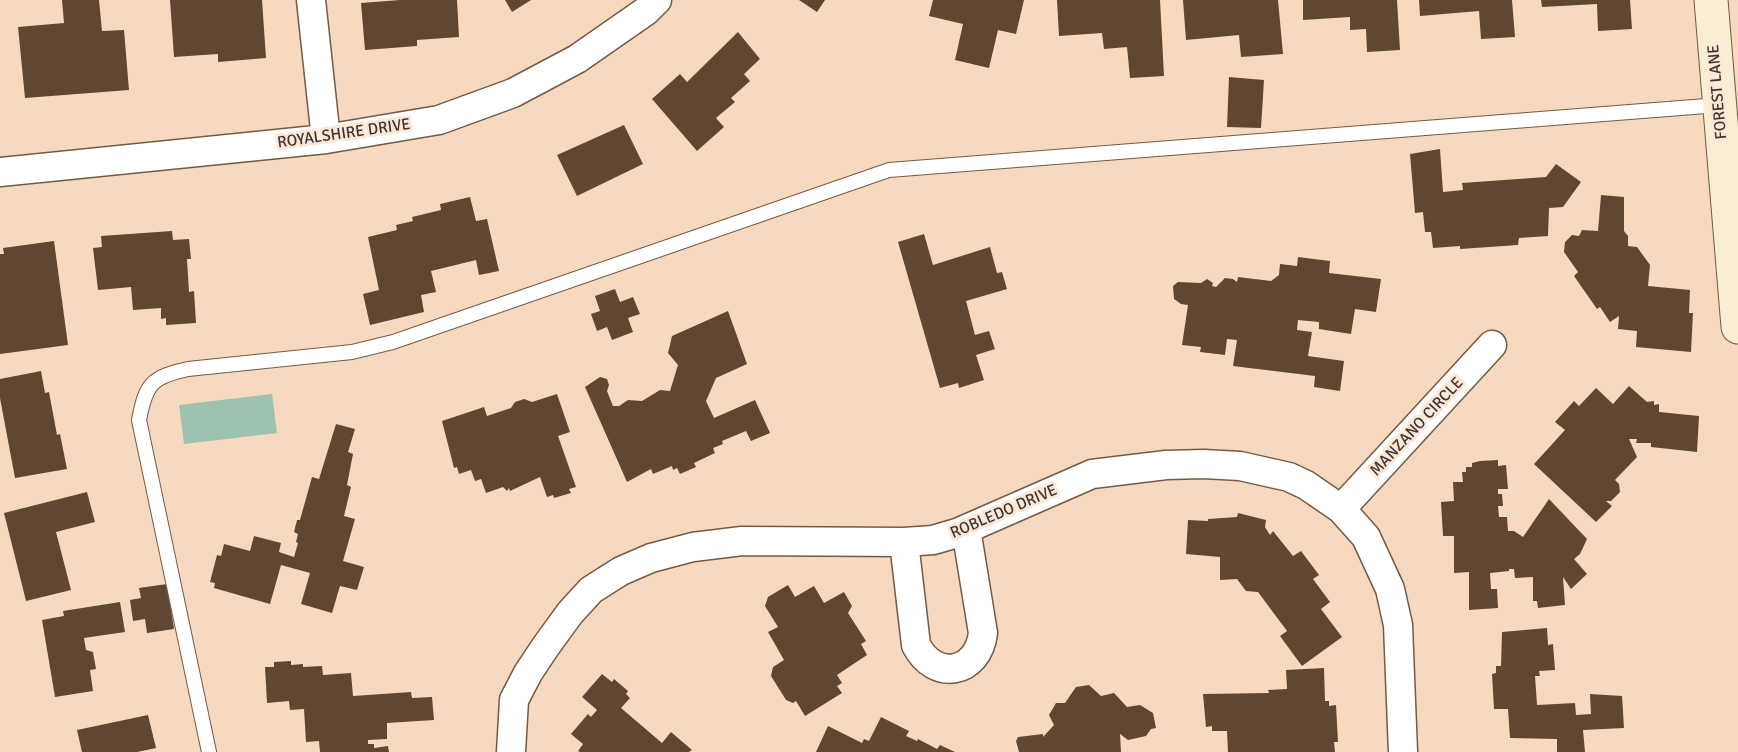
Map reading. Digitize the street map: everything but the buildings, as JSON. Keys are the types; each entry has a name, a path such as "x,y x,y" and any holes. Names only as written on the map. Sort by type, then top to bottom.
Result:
{"main road":[{"name":"FOREST LANE","path":"1711,0 1719,105 1735,243 1738,327"}],"street":[{"path":"311,0 326,139"},
{"name":"ROYALSHIRE DRIVE","path":"0,172 326,139 439,120 513,93 577,58 646,11 657,0"},
{"name":"MANZANO CIRCLE","path":"1341,509 1492,345"},
{"name":"ROBLEDO DRIVE","path":"511,752 514,700 546,646 570,613 591,590 621,571 651,558 693,547 742,541 904,542 933,540 966,529 1092,474 1166,465 1204,464 1240,466 1289,477 1320,493 1341,509 1366,537 1390,589 1398,626 1403,752"},
{"path":"904,542 916,645 921,655 929,663 940,668 961,667 978,653 983,633 966,529"}],"lane":[{"path":"209,752 139,420 143,399 151,386 165,374 188,369 352,352 393,342 889,170 1719,105"}],"green space":[{"path":"272,394 277,433 184,444 179,405"}]}
